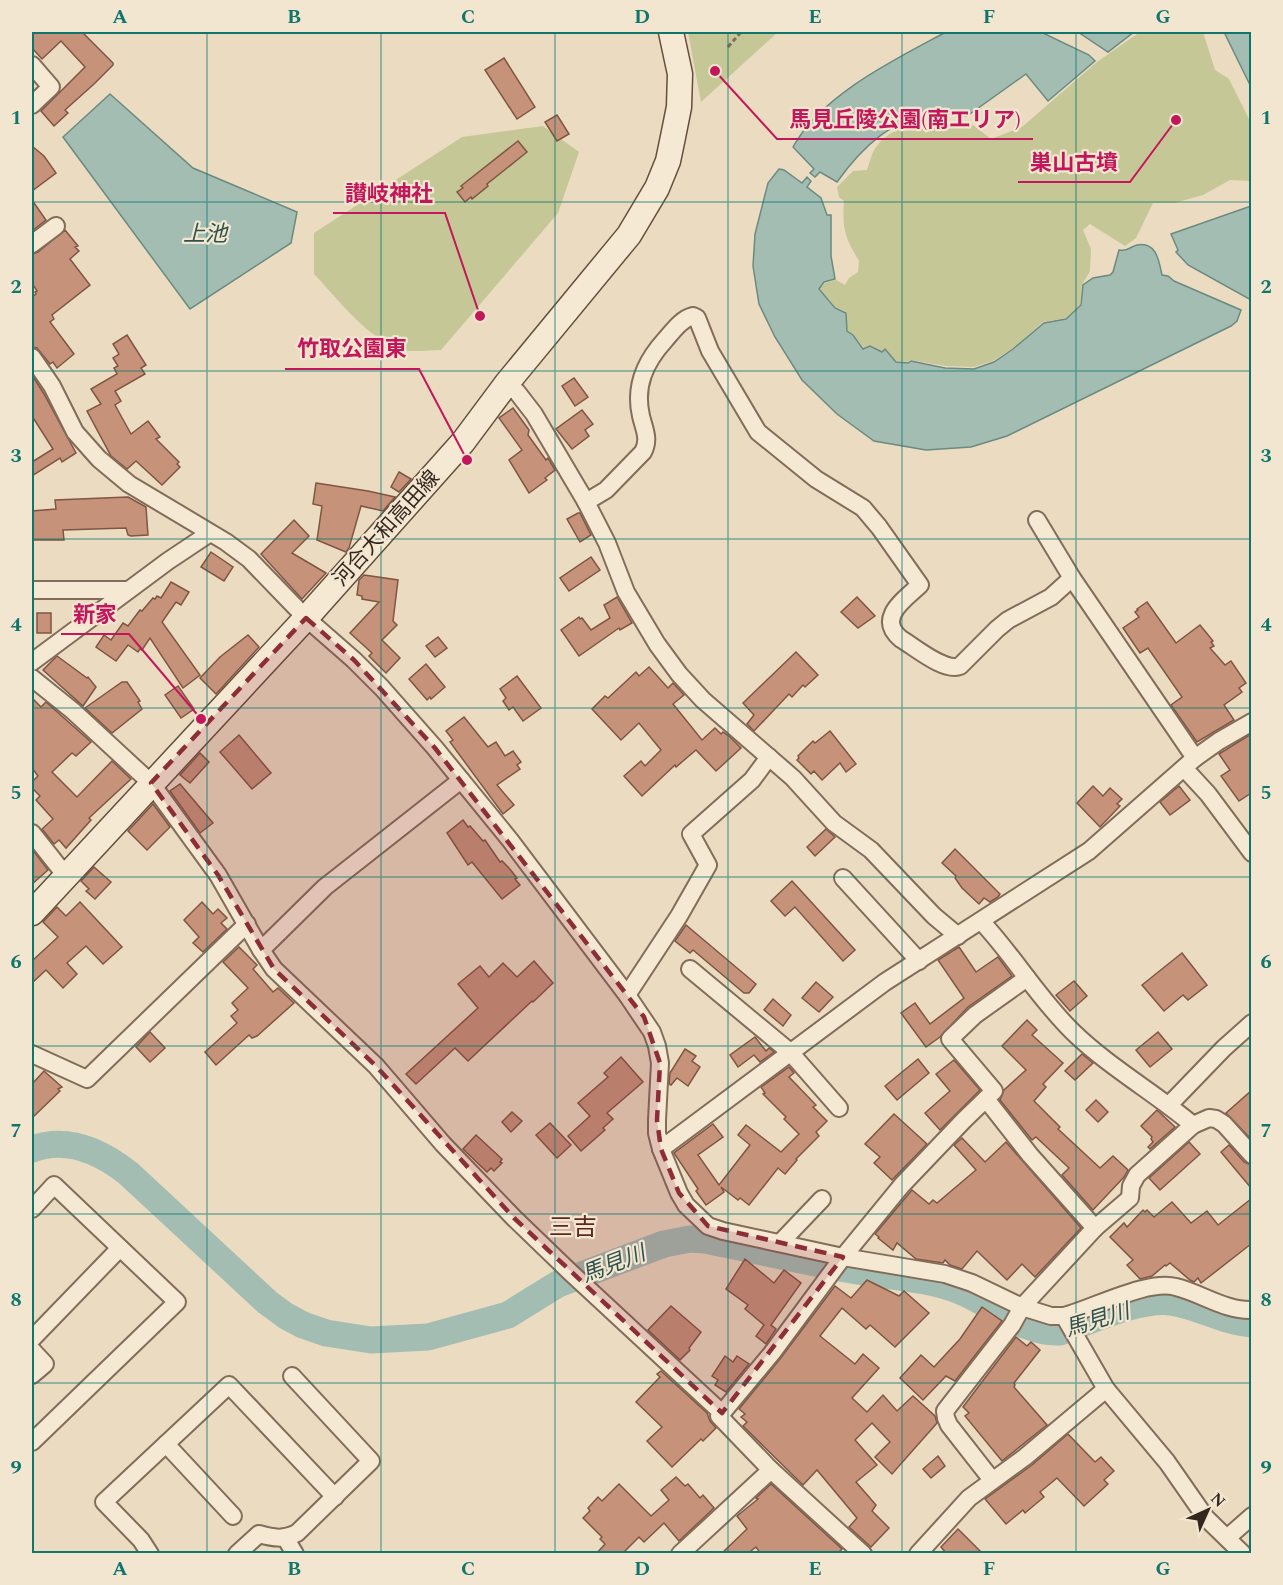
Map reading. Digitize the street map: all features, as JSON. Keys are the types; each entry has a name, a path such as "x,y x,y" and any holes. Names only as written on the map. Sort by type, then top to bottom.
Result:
{"main road":[{"name":"河合大和高田線","path":"32,913 306,618 463,442 507,383 610,260 645,211 668,161 679,107 680,74 671,32"}],"street":[{"path":"32,65 51,87 32,105"},
{"path":"32,244 56,226"},
{"path":"586,502 606,490 647,446 639,404 645,367 651,356 683,320 693,316 697,318 710,351 758,432 816,479 863,508 920,585 891,617 890,626 901,639 946,666 954,668 960,666 1008,620 1051,597 1072,578"},
{"path":"32,357 52,386 75,432 99,459 129,484 249,559 306,618 382,688 537,874 644,1017 657,1046 660,1071 657,1133 661,1149 679,1193 697,1217 708,1226 780,1243 837,1265 945,1274 972,1283 1018,1315 1051,1316 1069,1324 1106,1389 1167,1462 1206,1518 1243,1554"},
{"path":"507,383 526,402 586,502 607,543 626,592 668,660 703,700 793,778 834,822 871,850 934,916 958,936"},
{"path":"1037,520 1208,794 1251,853"},
{"path":"32,662 128,590 210,533"},
{"path":"32,590 128,590"},
{"path":"32,678 73,711 151,783 218,874 274,969 376,1066 443,1144 576,1278 722,1413"},
{"path":"661,1149 866,995 1089,851 1190,763 1219,741 1251,722"},
{"path":"627,994 679,916 708,865 691,834 752,780 769,757"},
{"path":"261,950 325,887 461,780"},
{"path":"32,833 66,876"},
{"path":"843,878 919,961"},
{"path":"981,921 1010,954 1054,1012 1079,1038 1193,1125"},
{"path":"32,1054 87,1079 247,924"},
{"path":"690,969 790,1052 838,1108"},
{"path":"862,1554 771,1470 719,1416 772,1353 837,1265 909,1178 994,1091 950,1039 975,1015 1027,978"},
{"path":"1169,1105 1251,1023"},
{"path":"986,1099 1030,1155 1095,1228"},
{"path":"992,1480 949,1425 945,1411 1018,1315 1095,1228 1130,1198 1133,1180 1137,1174 1193,1125 1209,1118 1216,1119 1231,1131 1251,1155"},
{"path":"32,1209 54,1185 177,1302 32,1442"},
{"path":"780,1243 822,1199"},
{"path":"32,1339 120,1248"},
{"path":"1069,1324 1094,1307 1144,1288 1164,1285 1176,1287 1234,1308 1251,1310"},
{"path":"32,1350 45,1364 32,1376"},
{"path":"237,1554 259,1534 286,1539 297,1533 371,1461 292,1376"},
{"path":"150,1554 141,1540 104,1502 229,1384 334,1497"},
{"path":"918,1554 958,1508 1025,1457 1106,1389"},
{"path":"166,1444 233,1516"},
{"path":"683,1553 771,1470"},
{"path":"1227,1538 1251,1516"},
{"path":"286,1539 296,1554"}],"path":[{"path":"728,47 741,32"}],"highlighted area":[{"path":"306,618 354,660 435,748 644,1017 660,1063 657,1120 661,1149 679,1193 708,1226 843,1257 722,1413 514,1218 376,1066 274,969 218,875 151,783"}],"green space":[{"path":"688,32 778,32 701,102"},
{"path":"1140,32 1203,32 1215,70 1229,79 1251,123 1251,181 1230,180 1203,195 1174,203 1153,203 1136,238 1125,246 1090,224 1083,230 1091,249 1090,271 1082,285 1080,305 1066,318 1043,322 1013,348 993,361 974,367 946,366 910,360 908,362 896,361 885,349 882,352 870,346 864,348 847,330 847,312 835,307 820,289 825,283 836,280 845,285 849,278 858,272 859,261 850,246 846,233 844,201 839,197 837,187 853,171 867,170 878,144 892,133 908,126 917,124 973,125 991,139 1022,127 1097,62"},
{"path":"543,126 579,152 558,213 441,350 403,350 386,343 363,326 314,274 314,233 462,137"}],"water":[{"path":"946,32 1041,32 1089,55 1095,61 1048,101 1026,74 967,116 938,113 922,116 893,127 868,146 837,182 820,172 815,177 810,173 814,169 793,147 822,111 861,80"},
{"path":"1078,32 1134,32 1108,52"},
{"path":"1224,32 1251,32 1251,87"},
{"name":"上池","path":"110,94 193,168 297,212 291,243 190,309 63,137"},
{"path":"779,169 802,183 807,177 811,181 807,187 821,198 827,215 831,215 831,256 835,279 824,282 819,289 835,308 846,313 847,331 853,335 863,349 870,346 882,352 885,349 896,362 911,361 945,368 974,369 994,362 1044,323 1066,319 1081,305 1083,285 1093,278 1110,275 1113,272 1119,250 1127,250 1137,245 1149,246 1153,249 1162,275 1241,310 1237,321 1231,326 1007,436 971,447 926,450 874,441 837,414 802,380 775,337 759,304 753,266 755,234 768,183"},
{"path":"1252,206 1251,300 1188,265 1176,252 1178,250 1171,234"}],"building":[{"path":"32,32 82,32 113,63 65,110 68,113 54,126 41,111 85,67 61,41 42,59 32,48"},
{"path":"504,58 535,107 517,119 485,70"},
{"path":"557,115 569,134 557,141 545,122"},
{"path":"518,141 527,152 472,199 471,197 465,202 457,192 463,188 461,186"},
{"path":"32,146 44,156 56,173 32,191"},
{"path":"32,200 46,220 32,231"},
{"path":"65,230 78,246 75,247 79,251 70,259 90,285 52,315 54,319 50,322 74,354 57,368 53,362 50,364 37,348 32,347 32,297 37,291 32,283 32,254 38,252"},
{"path":"127,335 146,365 141,368 145,374 115,391 121,401 115,405 131,434 148,421 160,437 156,439 179,462 177,464 180,467 162,485 136,461 127,469 111,456 87,411 101,404 91,389 117,374 114,368 118,366 113,358 119,354 113,344"},
{"path":"32,375 76,453 62,462 60,458 32,476 32,462 53,449 32,416"},
{"path":"574,378 588,397 575,406 562,386"},
{"path":"513,408 529,430 528,435 555,470 545,478 547,480 529,493 509,460 522,450 499,418"},
{"path":"582,410 593,424 585,430 589,436 572,449 556,429"},
{"path":"399,472 411,479 399,492 391,487"},
{"path":"316,483 395,497 383,511 361,506 346,552 317,540 322,506 313,504"},
{"path":"128,497 146,507 148,535 131,536 128,535 126,528 63,530 64,540 32,540 32,511 56,509 55,500"},
{"path":"578,513 591,535 580,542 567,519"},
{"path":"294,520 309,536 292,553 326,573 302,599 261,554"},
{"path":"211,552 233,567 224,581 201,567"},
{"path":"591,557 600,570 569,591 560,578"},
{"path":"364,575 398,580 393,621 397,625 382,640 400,658 386,673 369,656 372,653 350,633 379,602 362,599 362,596 357,595 359,580"},
{"path":"171,582 189,592 181,605 176,602 162,622 200,675 183,688 150,638 138,652 128,645 116,661 96,647 104,635 111,640 123,623 128,626 153,598 157,596 161,598"},
{"path":"617,597 632,623 620,630 619,628 579,656 561,630 579,617 591,630 610,618 604,605"},
{"path":"857,597 875,616 858,628 841,612"},
{"path":"1147,602 1176,643 1200,625 1213,641 1211,642 1214,646 1210,648 1225,665 1231,661 1246,683 1239,688 1242,692 1224,705 1234,720 1197,742 1171,705 1182,697 1148,648 1140,653 1123,628 1139,617 1135,612"},
{"path":"37,613 51,613 51,633 37,633"},
{"path":"248,635 259,647 216,694 200,678 220,657"},
{"path":"438,637 447,648 435,657 426,646"},
{"path":"796,652 818,675 805,687 803,685 792,697 789,694 754,731 747,724 754,715 743,703"},
{"path":"57,656 88,677 96,687 83,706 43,670"},
{"path":"426,664 445,687 427,700 409,679"},
{"path":"649,667 668,688 673,683 684,695 673,704 702,740 715,728 721,734 723,732 730,737 741,748 716,771 696,750 676,767 675,765 642,796 624,776 641,761 645,766 661,750 639,723 621,740 592,709 605,696 608,698 636,672 639,676"},
{"path":"517,676 541,708 523,721 513,707 509,710 503,701 506,698 500,689"},
{"path":"122,682 127,682 140,701 138,702 142,709 112,733 85,708"},
{"path":"178,686 194,709 181,718 165,695"},
{"path":"32,698 41,707 46,702 91,742 76,756 72,753 52,772 77,797 112,761 131,779 89,818 91,820 66,848 59,840 54,844 42,829 53,819 36,800 40,796 32,788 32,782 38,776 32,768"},
{"path":"464,717 488,747 496,742 505,756 513,751 521,762 517,765 520,769 497,785 514,805 503,814 450,742 453,740 446,731"},
{"path":"830,731 856,764 846,772 840,763 822,780 814,771 811,774 797,760 798,756 813,741 815,743"},
{"path":"1251,734 1251,793 1239,801 1221,776 1230,770 1219,754"},
{"path":"239,735 271,773 252,789 220,752"},
{"path":"200,753 209,762 190,783 180,775"},
{"path":"180,784 213,823 200,833 170,791"},
{"path":"1093,786 1103,796 1110,788 1122,799 1117,804 1120,806 1100,827 1077,803"},
{"path":"1179,786 1190,800 1170,815 1160,802"},
{"path":"153,804 170,827 147,850 128,831"},
{"path":"463,820 483,841 485,840 500,862 502,861 517,878 515,879 520,885 502,899 472,862 468,865 447,833"},
{"path":"826,829 835,837 815,856 807,847"},
{"path":"32,849 48,870 32,884"},
{"path":"955,849 1000,894 998,897 990,902 984,898 979,904 962,888 956,876 942,863"},
{"path":"94,867 111,882 95,899 86,891 89,889 81,881"},
{"path":"792,881 855,950 843,961 795,907 785,916 771,901"},
{"path":"80,902 122,947 103,964 86,946 67,963 77,974 63,988 46,970 32,983 32,961 58,937 43,922 57,907 66,916"},
{"path":"202,902 213,914 218,909 227,918 221,923 227,929 203,952 193,943 199,937 184,920"},
{"path":"686,925 756,984 749,993 744,993 693,950 690,953 675,941"},
{"path":"239,947 257,965 253,969 273,992 278,988 294,1003 257,1036 252,1038 249,1035 216,1065 205,1052 237,1023 231,1016 238,1010 232,1003 248,988 223,962"},
{"path":"959,947 976,972 998,957 1012,976 968,1007 940,1037 926,1047 901,1013 915,1003 930,1024 964,998 938,960"},
{"path":"1182,953 1207,985 1188,1000 1183,995 1164,1011 1142,985"},
{"path":"534,961 553,983 468,1061 455,1048 416,1084 406,1074 478,1008 458,984 480,966 489,977 503,963 517,977"},
{"path":"1074,981 1087,996 1070,1011 1056,995"},
{"path":"816,982 833,997 819,1012 802,998"},
{"path":"773,999 791,1015 783,1026 764,1010"},
{"path":"1027,1020 1037,1030 1032,1035 1063,1063 1043,1084 1046,1087 1034,1101 1060,1127 1058,1129 1100,1168 1113,1156 1128,1170 1093,1210 1062,1175 1069,1168 1036,1137 1032,1140 1000,1100 1004,1090 1026,1070 1002,1046"},
{"path":"150,1032 165,1048 150,1062 136,1047"},
{"path":"1158,1032 1172,1049 1150,1067 1136,1050"},
{"path":"755,1037 766,1051 769,1048 774,1052 760,1062 754,1055 738,1067 730,1055"},
{"path":"685,1049 696,1056 692,1061 700,1067 688,1086 677,1078 671,1085 669,1084 670,1073"},
{"path":"1082,1054 1093,1063 1075,1080 1065,1071"},
{"path":"621,1057 643,1082 607,1113 613,1119 603,1128 605,1130 581,1151 568,1136 590,1116 578,1103 608,1077 604,1073"},
{"path":"918,1059 929,1073 897,1100 885,1086"},
{"path":"954,1060 980,1090 940,1130 925,1113 950,1091 936,1074"},
{"path":"789,1067 794,1073 789,1077 816,1105 813,1107 827,1121 816,1132 819,1136 796,1159 785,1174 778,1168 749,1205 721,1187 724,1192 706,1205 674,1153 713,1124 723,1137 698,1155 719,1185 750,1145 738,1135 746,1125 781,1152 799,1134 763,1094 765,1093 761,1087"},
{"path":"44,1071 62,1087 32,1118 32,1084"},
{"path":"1251,1091 1251,1139 1226,1113"},
{"path":"1096,1100 1108,1112 1098,1122 1086,1110"},
{"path":"1157,1110 1175,1127 1150,1149 1148,1147 1153,1142 1152,1137 1141,1126"},
{"path":"512,1112 522,1121 511,1132 502,1122"},
{"path":"894,1114 927,1144 892,1180 874,1163 880,1157 865,1144"},
{"path":"550,1123 571,1145 557,1158 536,1135"},
{"path":"476,1135 502,1159 500,1162 502,1163 494,1171 491,1168 487,1172 463,1149"},
{"path":"962,1138 985,1162 1006,1142 1081,1228 1035,1277 1022,1264 1007,1280 977,1251 962,1269 950,1265 945,1260 943,1263 916,1259 897,1243 893,1250 875,1234 912,1190 929,1204 933,1200 937,1203 976,1170 954,1145"},
{"path":"1189,1142 1200,1154 1160,1190 1149,1178"},
{"path":"1229,1145 1244,1162 1251,1165 1251,1188 1221,1152"},
{"path":"1251,1199 1251,1244 1201,1283 1198,1278 1194,1282 1190,1280 1170,1263 1152,1276 1140,1279 1127,1265 1133,1260 1110,1237 1124,1223 1127,1227 1143,1210 1145,1212 1147,1210 1154,1217 1172,1202 1191,1223 1207,1211 1218,1225"},
{"path":"745,1259 774,1283 784,1270 801,1283 771,1325 776,1329 766,1344 756,1336 764,1325 745,1309 748,1305 726,1289"},
{"path":"867,1280 899,1296 904,1291 929,1313 895,1347 870,1325 866,1329 842,1308 820,1336 855,1364 863,1354 879,1368 852,1398 867,1412 883,1395 897,1411 913,1396 935,1416 937,1423 892,1474 875,1457 890,1442 872,1423 855,1440 877,1465 856,1482 876,1505 872,1511 889,1528 871,1547 849,1527 857,1518 817,1470 803,1485 743,1426 747,1422 741,1417 745,1414 739,1409 835,1286 851,1298"},
{"path":"671,1306 701,1332 689,1348 690,1350 680,1360 648,1330"},
{"path":"982,1307 1002,1321 955,1381 946,1376 923,1400 900,1378 921,1355 934,1367 960,1339"},
{"path":"1016,1337 1027,1346 1031,1342 1040,1350 1014,1383 1014,1387 1047,1425 1002,1461 965,1416 969,1413 963,1407"},
{"path":"725,1356 733,1362 737,1356 749,1364 726,1392 715,1385 718,1380 712,1376"},
{"path":"661,1371 707,1413 716,1428 672,1467 647,1441 662,1427 636,1402 660,1377 657,1374"},
{"path":"1068,1434 1095,1462 1101,1457 1114,1471 1104,1480 1108,1484 1084,1506 1057,1478 1040,1492 1044,1497 1025,1513 1023,1510 1006,1524 985,1499 1032,1465"},
{"path":"938,1456 945,1466 931,1478 923,1469"},
{"path":"676,1477 685,1486 688,1484 700,1498 703,1495 714,1508 679,1541 664,1523 644,1542 639,1537 622,1554 596,1554 605,1544 600,1539 602,1537 583,1518 598,1497 602,1501 619,1484 651,1516 669,1500 661,1490"},
{"path":"771,1484 842,1549 837,1554 761,1554 756,1547 747,1554 721,1554 747,1529 737,1516 758,1499 756,1498"},
{"path":"958,1529 983,1554 947,1554 941,1547"}],"waterway":[{"name":"馬見川","path":"32,1149 45,1145 70,1145 95,1152 106,1158 128,1173 267,1302 286,1316 326,1333 371,1340 428,1337 508,1315 558,1284 664,1244 690,1239 705,1240 857,1271 935,1283 960,1291 1008,1317 1046,1331 1060,1332 1115,1311 1158,1302 1181,1304 1241,1323 1252,1324"}],"place":[{"name":"馬見丘陵公園(南エリア)","path":"715,71"},
{"name":"巣山古墳","path":"1176,120"},
{"name":"讃岐神社","path":"480,316"},
{"name":"竹取公園東","path":"467,460"},
{"name":"新家","path":"201,719"}],"district":[{"name":"三吉","path":"573,1227"}]}
